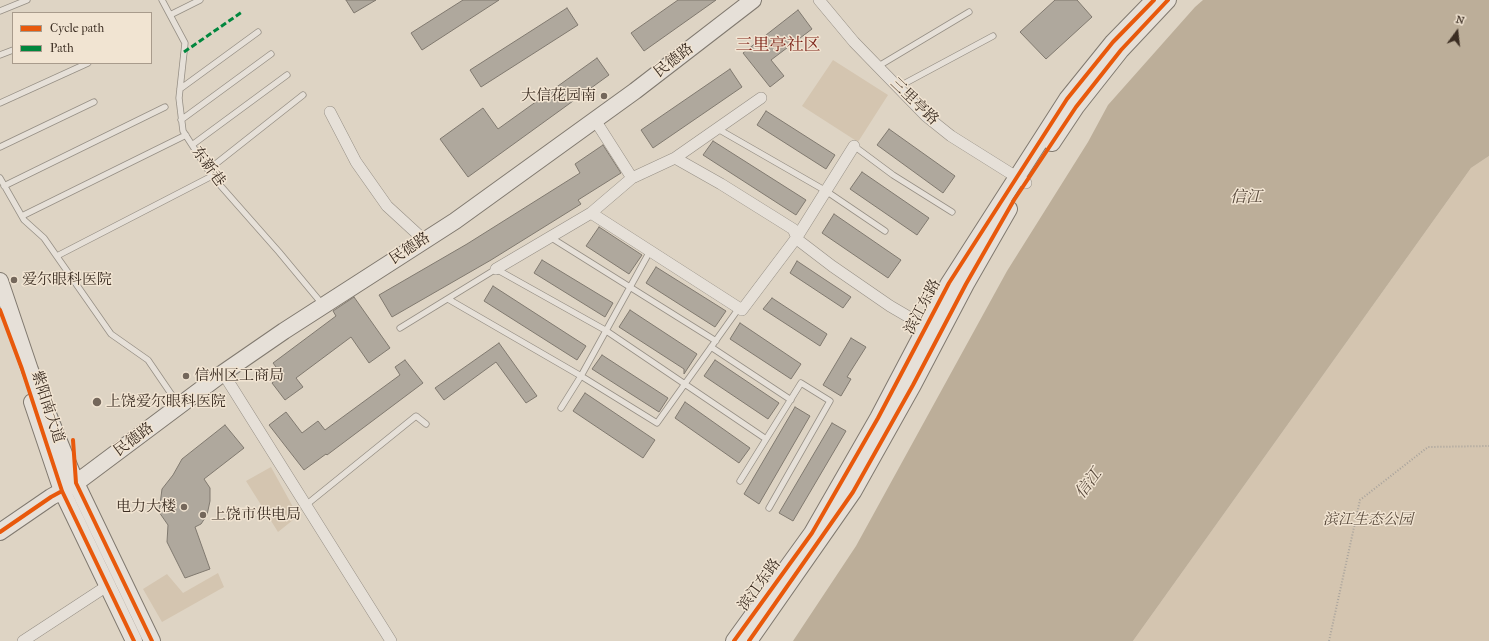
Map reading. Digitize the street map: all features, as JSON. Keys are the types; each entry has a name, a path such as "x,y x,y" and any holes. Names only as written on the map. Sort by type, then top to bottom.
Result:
{"main road":[{"name":"滨江东路","path":"749,641 853,492 913,385 966,284 1014,200 1022,180 1067,99 1113,42 1154,0"},
{"name":"滨江东路","path":"734,641 812,533 878,418 949,283 1076,107 1121,50 1168,0"},
{"name":"民德路","path":"0,532 51,497 76,483 223,373 461,216 634,91 744,3"},
{"name":"紫阳南大道","path":"0,281 30,370 76,483 152,641"},
{"name":"紫阳南大道","path":"0,310 22,369 62,491 134,641"}],"street":[{"name":"三里亭路","path":"819,0 854,42 926,116 951,136 1022,180"},
{"path":"496,269 591,213 632,178 675,158 761,98"},
{"path":"330,112 356,162 387,206 424,240"},
{"path":"595,120 632,178"},
{"path":"591,213 742,310 797,237 854,146"},
{"path":"675,158 721,184 793,229 798,240 832,266 890,306 926,327"},
{"path":"223,373 391,641"},
{"path":"23,641 107,586"}],"lane":[{"path":"0,11 27,0"},
{"name":"东新巷","path":"162,0 185,43 179,98 183,131 212,176 279,252 323,306"},
{"path":"170,15 200,0"},
{"path":"878,66 969,12"},
{"path":"180,89 258,32"},
{"path":"898,87 993,36"},
{"path":"0,55 12,50"},
{"path":"181,120 271,54"},
{"path":"0,103 86,64"},
{"path":"192,145 287,75"},
{"path":"208,170 303,95"},
{"path":"0,147 94,102"},
{"path":"4,186 165,107"},
{"path":"718,129 826,191 885,231"},
{"path":"22,216 186,135"},
{"path":"854,146 893,174 952,212"},
{"path":"57,256 212,176"},
{"path":"0,178 22,216 44,238 112,334 148,360 179,406"},
{"path":"550,237 716,341"},
{"path":"562,408 650,251"},
{"path":"400,328 496,269 605,330 766,439"},
{"path":"448,298 581,376 657,424 739,308"},
{"path":"711,347 791,400"},
{"path":"740,481 801,383 830,402 769,508"},
{"path":"306,505 416,416 426,424"}],"path":[{"path":"1329,641 1360,500 1428,447 1489,446"}],"green space":[{"path":"833,60 888,95 858,142 802,106"},
{"name":"滨江生态公园","path":"1489,156 1489,641 1133,641 1471,168"},
{"path":"271,467 298,516 278,532 246,481"},
{"path":"218,573 224,587 162,622 143,589 167,574 183,593"}],"water":[{"name":"信江","path":"1203,0 1489,0 1489,156 1471,168 1133,641 793,641 856,546 1007,271 1088,142 1108,105 1195,7"}],"building":[{"path":"346,0 376,0 354,13"},
{"path":"463,0 499,0 422,50 411,33"},
{"path":"678,0 716,0 644,51 631,33"},
{"path":"1055,0 1077,0 1092,17 1046,59 1020,32"},
{"path":"567,8 578,25 481,87 470,70"},
{"path":"798,10 812,29 771,60 784,76 770,87 743,53"},
{"path":"597,58 609,75 468,177 440,139 483,108 498,129"},
{"path":"730,69 742,87 653,148 641,130"},
{"path":"766,111 835,155 826,169 757,125"},
{"path":"889,129 955,176 943,193 877,145"},
{"path":"713,141 806,200 796,215 703,155"},
{"path":"603,145 621,173 578,200 581,204 491,260 392,317 379,295 467,244 580,173 575,164"},
{"path":"862,172 929,218 917,235 850,189"},
{"path":"834,214 901,260 888,278 822,233"},
{"path":"599,227 642,255 629,274 586,246"},
{"path":"542,260 613,303 605,317 534,273"},
{"path":"797,261 851,297 843,308 790,273"},
{"path":"656,267 726,311 715,327 646,283"},
{"path":"493,286 586,346 577,360 484,301"},
{"path":"354,297 390,348 369,363 351,337 296,378 303,387 285,400 272,383 282,375 273,363 336,316 333,311"},
{"path":"772,298 827,334 820,346 763,309"},
{"path":"630,310 697,354 684,374 684,369 619,327"},
{"path":"740,323 801,364 791,379 730,339"},
{"path":"851,338 866,347 847,377 851,379 841,396 823,385"},
{"path":"499,343 537,396 526,403 496,362 444,400 435,388"},
{"path":"602,355 668,398 659,412 592,369"},
{"path":"405,360 423,383 327,455 326,454 304,470 269,425 286,412 302,433 318,421 325,430 400,375 395,367"},
{"path":"715,360 779,403 768,419 704,376"},
{"path":"585,393 655,440 643,458 573,411"},
{"path":"685,402 750,448 739,463 675,418"},
{"path":"795,407 810,416 759,504 744,494"},
{"path":"832,423 846,431 793,521 779,513"},
{"path":"225,425 244,448 204,479 210,488 210,501 207,515 201,524 195,527 210,569 185,578 167,542 168,525 159,512 162,489 173,475 182,459"}],"marked path":[{"path":"184,52 242,12"}],"cycle path":[{"path":"734,641 812,533 878,418 949,283 1067,99 1113,42 1154,0"},
{"path":"749,641 853,492 913,385 966,284 1014,200 1076,107 1121,50 1168,0"},
{"path":"0,310 22,369 62,491 134,641"},
{"path":"73,440 76,483 152,641"},
{"path":"0,532 62,491"}],"place":[{"name":"大信花园南","path":"604,96"},
{"name":"爱尔眼科医院","path":"14,280"},
{"name":"信州区工商局","path":"186,376"},
{"name":"上饶爱尔眼科医院","path":"97,402"},
{"name":"电力大楼","path":"184,507"},
{"name":"上饶市供电局","path":"203,515"}],"district":[{"name":"三里亭社区","path":"778,46"}]}
